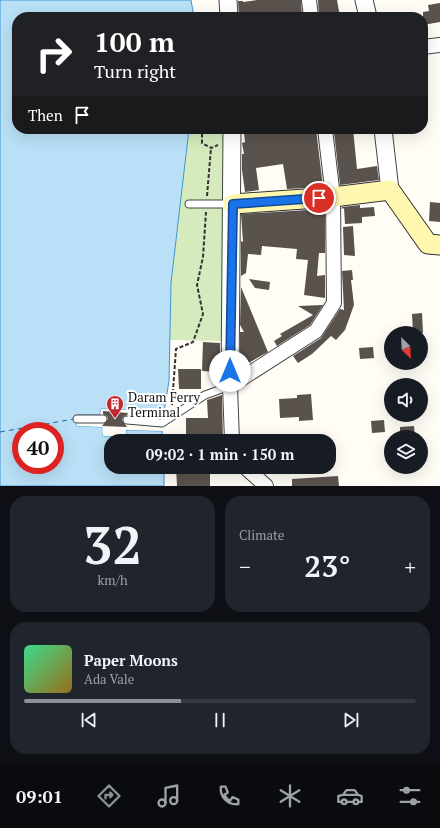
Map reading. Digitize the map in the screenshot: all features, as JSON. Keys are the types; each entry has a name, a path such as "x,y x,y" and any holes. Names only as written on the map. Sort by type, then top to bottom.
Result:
{"main road":[{"path":"233,204 333,197 390,190 428,244 440,245"}],"street":[{"path":"228,0 229,12"},
{"path":"309,0 310,12"},
{"path":"364,0 367,12"},
{"path":"428,46 440,45"},
{"path":"230,386 316,331 334,303 333,197 326,134"},
{"path":"384,134 390,190"},
{"path":"226,135 233,204 230,386 232,434"},
{"path":"252,474 266,486"}],"lane":[{"path":"189,204 233,204"},
{"path":"127,420 162,423 205,395 230,386"},
{"path":"77,419 103,419"}],"path":[{"path":"202,134 201,140 205,146 211,148 217,146 226,135"},
{"path":"171,418 176,349 193,342 203,314 197,285 203,258 211,148"}],"green space":[{"path":"188,134 225,134 225,341 170,340 171,283"}],"water":[{"path":"0,0 191,0 193,12 12,12 12,134 188,134 171,283 169,381 163,418 128,417 128,410 101,409 100,415 77,415 77,426 104,427 104,474 164,474 164,486 0,486"},
{"path":"126,430 162,431 162,434 126,434"}],"pier":[{"path":"101,409 129,410 129,417 163,418 163,420 126,417 126,412 103,411 102,416 79,417 79,424 105,425 104,436 103,427 77,426 77,415 100,415"},
{"path":"126,428 162,429 162,431 126,430 126,434 124,434 124,429"}],"building":[{"path":"257,0 301,0 302,12 239,12 238,1 243,2"},
{"path":"318,0 337,0 339,12 319,12"},
{"path":"440,3 440,22 428,24 428,12 423,12 429,11 428,5"},
{"path":"244,134 317,134 323,187 287,189 283,164 256,168 259,190 245,192 242,170 242,154 244,154 242,143 245,142"},
{"path":"334,134 354,134 357,169 377,166 379,180 340,185"},
{"path":"430,202 440,203 440,222 429,221"},
{"path":"360,205 360,208 374,207 375,216 362,217 362,223 345,224 344,208 342,209 342,207"},
{"path":"325,209 325,253 319,253 317,276 325,275 325,298 304,295 308,260 296,259 297,249 262,246 261,255 248,254 246,273 241,276 241,241 243,242 241,214"},
{"path":"353,226 355,256 344,255 343,227"},
{"path":"352,270 353,280 351,280 354,305 345,330 336,340 331,336 312,354 298,363 293,356 321,338 340,309 344,310 342,271"},
{"path":"249,279 270,282 269,290 255,288"},
{"path":"241,287 268,352 240,368 240,332 244,332 240,325"},
{"path":"323,305 310,325 277,346 274,341 282,336 280,334 313,315 298,306"},
{"path":"422,313 423,326 413,326 412,314"},
{"path":"203,342 220,343 220,372 202,371"},
{"path":"373,347 374,358 360,359 359,348"},
{"path":"178,369 201,369 201,389 179,389"},
{"path":"311,394 313,420 299,421 299,417 280,418 279,399 297,398 297,395"},
{"path":"222,395 223,434 186,434 186,418 208,418 207,400"},
{"name":"Daram Ferry Terminal","path":"103,411 128,413 122,420 127,427 102,426 108,419 107,416 103,414"},
{"path":"384,420 384,432 372,433 371,421"},
{"path":"414,426 414,430 400,430 400,427"},
{"path":"176,474 210,474 210,486 177,486"},
{"path":"338,476 339,486 292,486 292,479"}],"ferry route":[{"path":"0,432 74,419"}],"place":[{"name":"Daram Ferry Terminal","path":"115,419"}],"route":[{"path":"230,371 233,204 319,198"}]}
